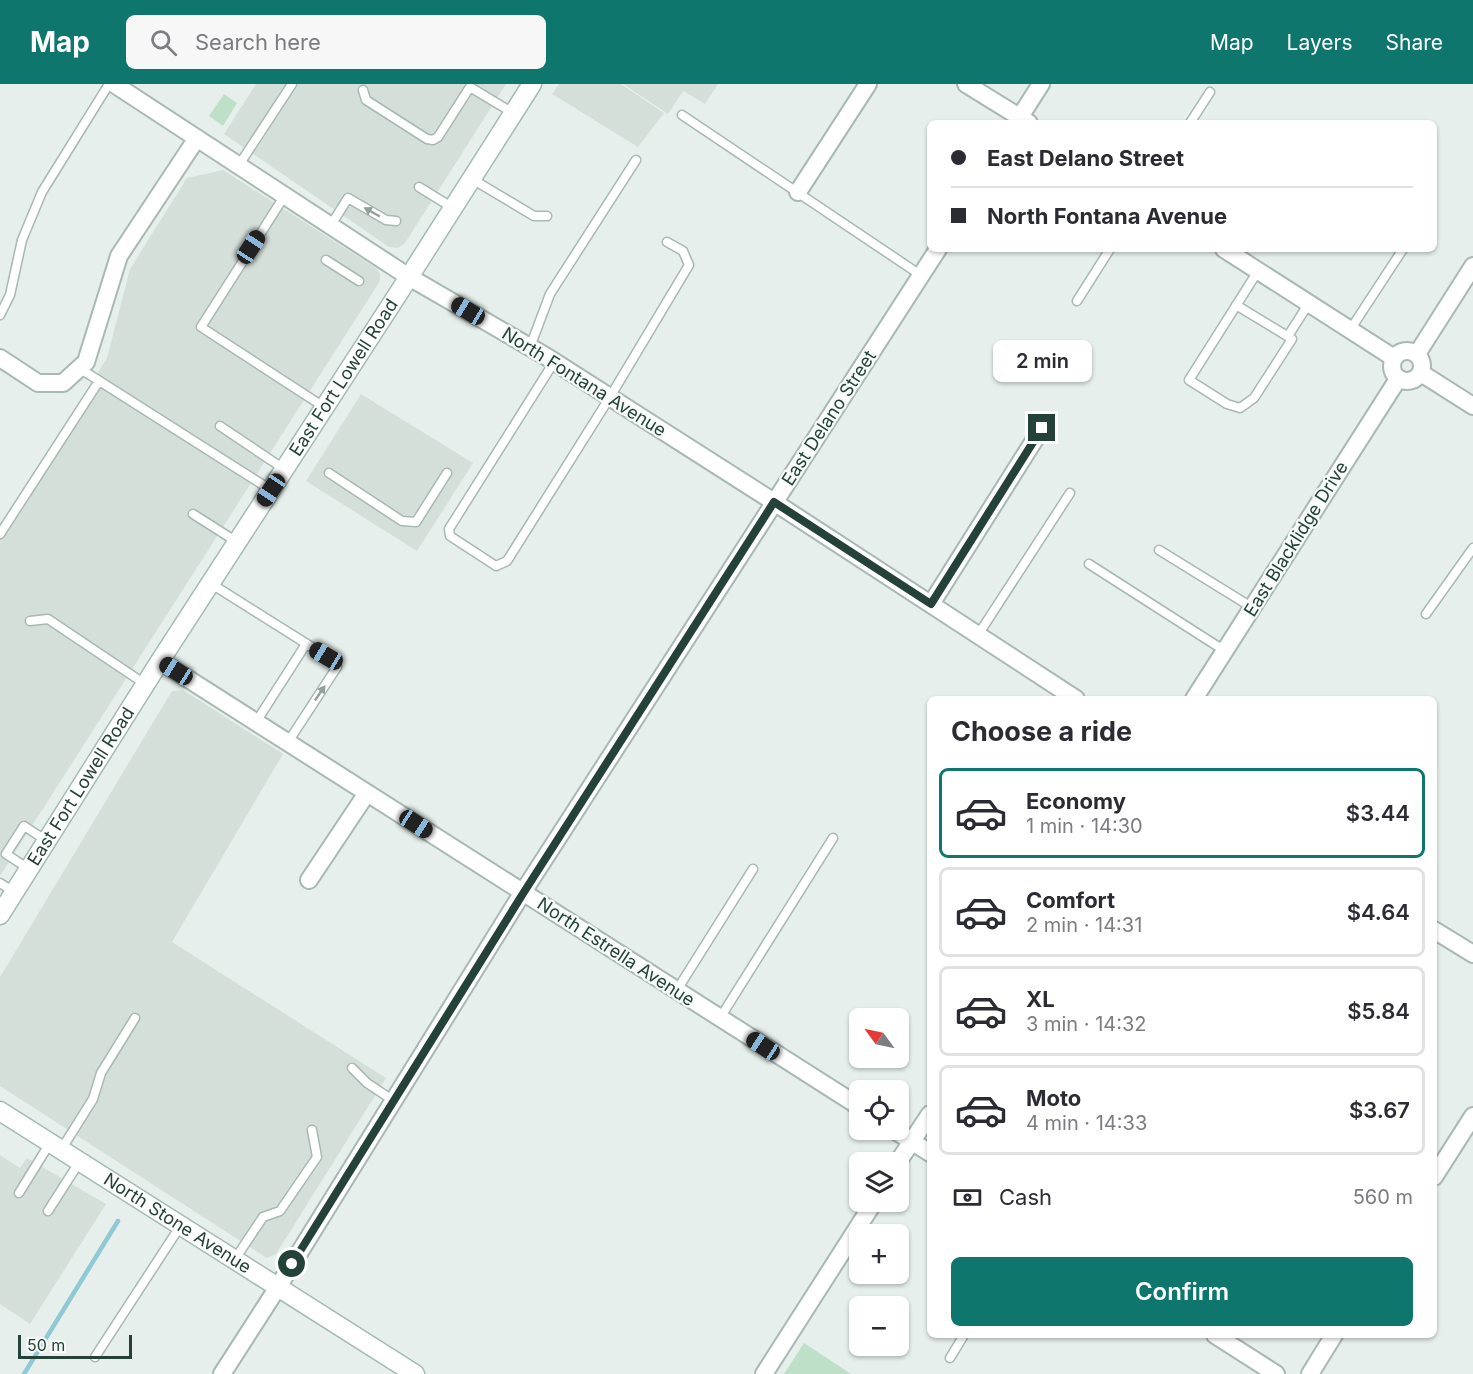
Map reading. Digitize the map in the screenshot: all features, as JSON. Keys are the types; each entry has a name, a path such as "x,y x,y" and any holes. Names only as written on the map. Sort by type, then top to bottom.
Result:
{"main road":[{"name":"East Fort Lowell Road","path":"0,915 7,887 29,869 210,583 410,277 531,84"},
{"name":"North Stone Avenue","path":"0,1111 415,1374"}],"street":[{"name":"North Fontana Avenue","path":"114,84 410,277 610,397 1071,696"},
{"path":"798,192 868,84"},
{"path":"966,84 1020,120"},
{"path":"1023,120 1041,84"},
{"path":"0,358 38,382 63,382 86,362 119,256 197,138"},
{"name":"East Delano Street","path":"222,1374 524,892 936,252"},
{"path":"1229,252 1394,358"},
{"path":"1417,354 1473,266"},
{"path":"1408,350 1417,354 1422,363 1421,373 1410,381 1398,379 1392,370 1394,358 1408,350"},
{"path":"1421,373 1473,406"},
{"name":"East Blacklidge Drive","path":"1196,696 1398,379"},
{"path":"931,604 1042,428"},
{"name":"North Estrella Avenue","path":"160,661 849,1100"},
{"path":"309,880 367,793"},
{"path":"1437,932 1473,954"},
{"path":"1437,1172 1473,1116"},
{"path":"905,1152 927,1118"},
{"path":"909,1139 927,1150"},
{"path":"765,1374 868,1212"},
{"path":"1220,1338 1276,1374"},
{"path":"1310,1374 1332,1338"}],"lane":[{"path":"0,315 10,295 22,240 42,192 109,84"},
{"path":"239,165 292,84"},
{"path":"363,90 366,99 427,140 438,138 470,87 513,113"},
{"path":"1192,120 1210,92"},
{"path":"682,115 922,276"},
{"path":"530,347 550,294 636,160"},
{"path":"471,179 534,216 546,216"},
{"path":"419,187 453,208"},
{"path":"285,195 201,327 325,407"},
{"path":"331,225 348,198 386,220 396,221"},
{"path":"554,362 448,530 450,536 496,566 507,561 610,397 689,264 683,251 667,242"},
{"path":"1077,300 1108,252"},
{"path":"1350,330 1401,252"},
{"path":"326,260 359,281"},
{"path":"1236,304 1292,339 1254,398 1240,408 1227,404 1189,380 1236,304 1258,271"},
{"path":"1288,336 1309,303"},
{"path":"79,368 271,490"},
{"path":"0,534 99,381"},
{"path":"220,426 285,469"},
{"path":"329,473 402,521 416,522 447,473"},
{"path":"978,635 1070,493"},
{"path":"193,514 237,542"},
{"path":"1426,614 1473,548"},
{"path":"1160,550 1253,608"},
{"path":"1089,564 1225,651"},
{"path":"210,583 326,656 337,668 288,742"},
{"path":"30,621 48,619 146,684"},
{"path":"256,722 306,644"},
{"path":"29,869 3,854 24,826 47,840"},
{"path":"720,1018 833,838"},
{"path":"677,990 753,869"},
{"path":"19,1192 93,1099 101,1073 135,1018"},
{"path":"352,1068 367,1083 394,1101"},
{"path":"236,1259 263,1217 280,1211 317,1157 312,1130"},
{"path":"48,1211 80,1161"},
{"path":"95,1357 181,1225"},
{"path":"950,1358 962,1338"}],"shaded area":[{"path":"256,84 506,84 405,243 398,248 389,247 224,134"},
{"path":"559,84 621,84 664,113 638,147 552,94"},
{"path":"623,84 718,84 705,104 683,91 668,114"},
{"path":"223,170 376,268 380,274 380,281 0,876 0,538 29,493 25,487 107,358 130,269 187,178"},
{"path":"361,394 473,463 417,551 306,481"},
{"path":"183,690 283,754 172,942 386,1078 276,1254 267,1258 0,1086 0,977 172,691"},
{"path":"0,1155 20,1168 27,1158 106,1204 30,1324 0,1304"}],"green space":[{"path":"224,94 237,103 223,126 209,116"},
{"path":"804,1343 851,1374 784,1374"}],"waterway":[{"path":"24,1374 118,1221"}],"route":[{"path":"292,1264 524,892 774,502 931,604 1042,428"}]}
